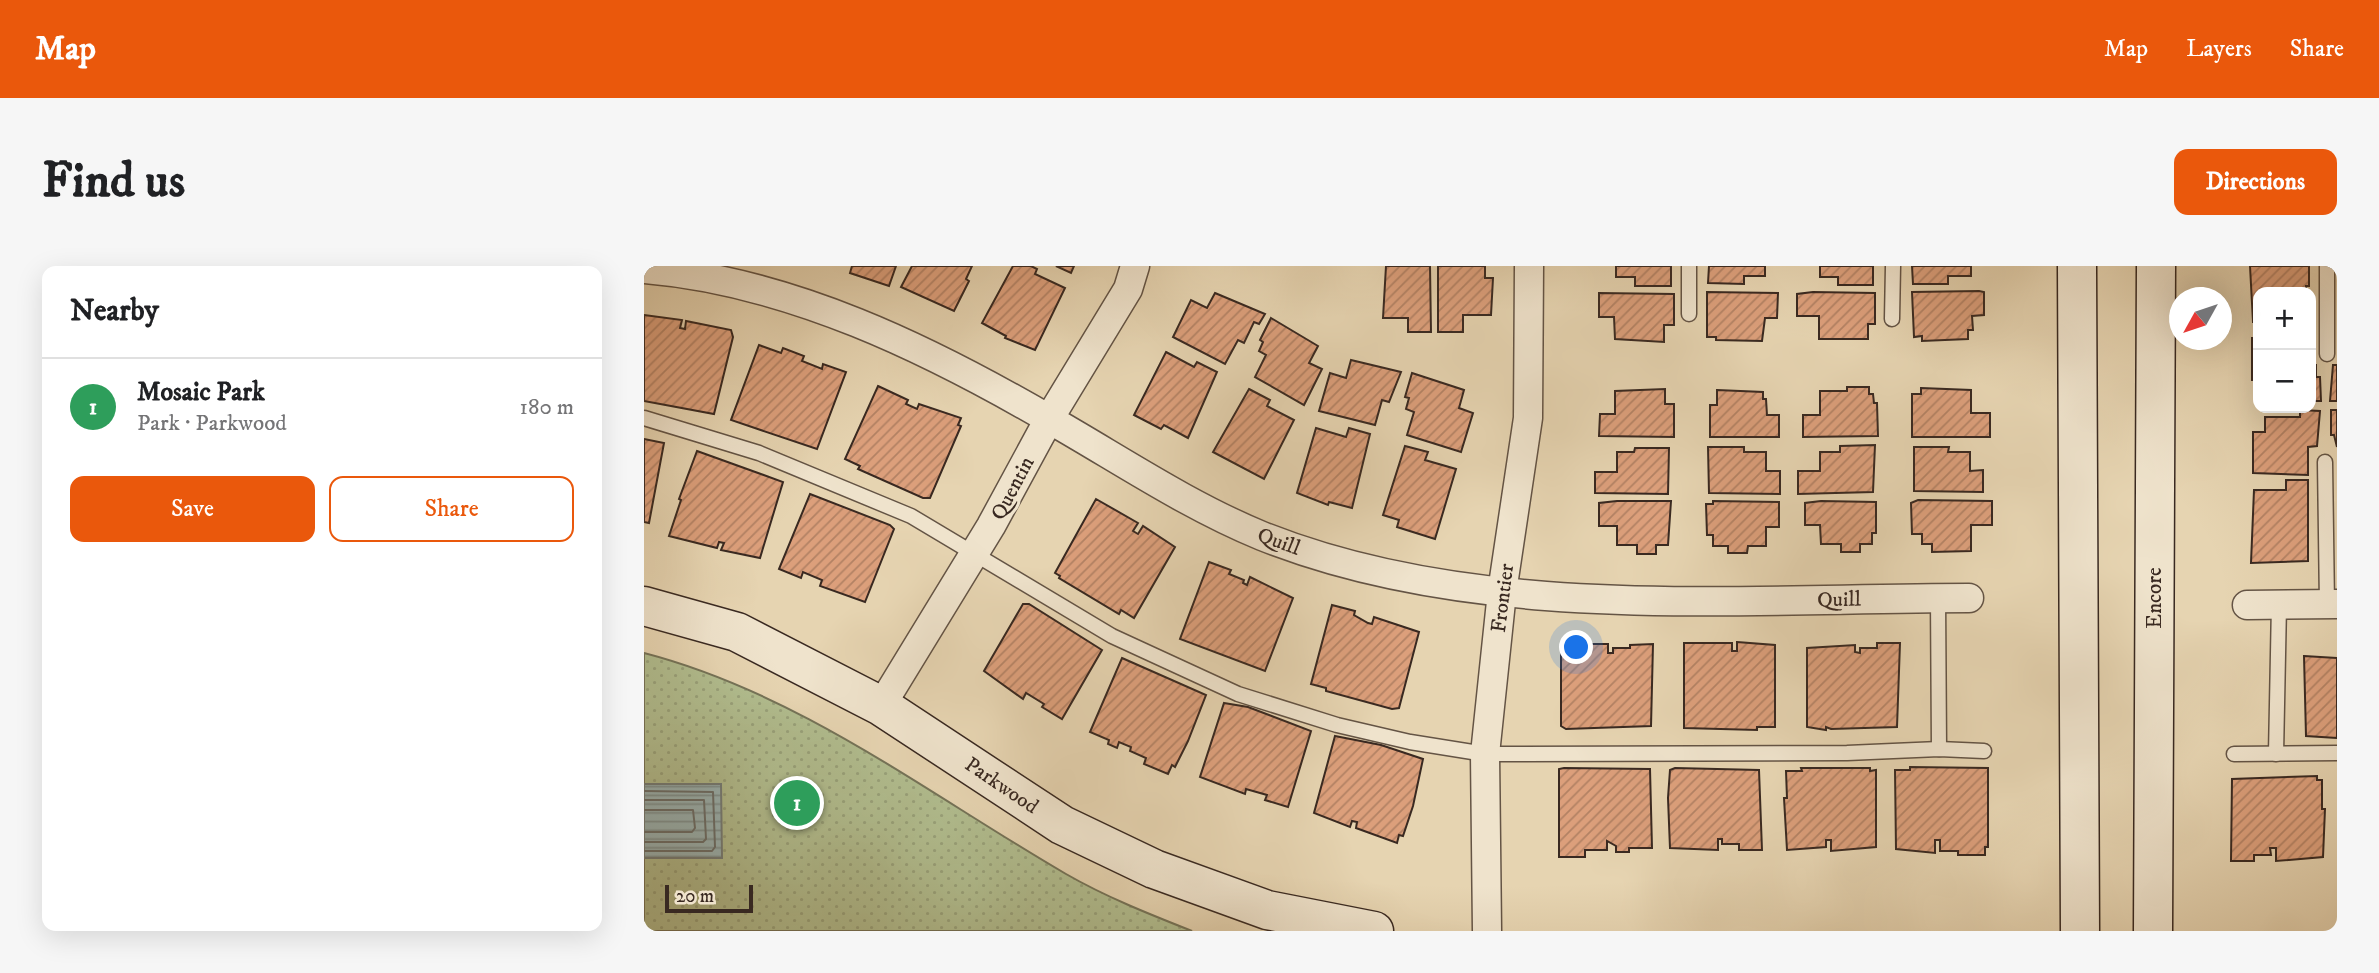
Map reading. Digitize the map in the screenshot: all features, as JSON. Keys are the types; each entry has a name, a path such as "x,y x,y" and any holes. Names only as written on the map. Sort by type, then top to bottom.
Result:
{"street":[{"name":"Quentin","path":"881,706 975,553 1049,419 1128,289 1135,266"},
{"name":"Frontier","path":"1487,931 1485,754 1502,592 1528,418 1529,266"},
{"path":"2077,266 2080,931"},
{"name":"Encore","path":"2153,931 2156,266"},
{"name":"Quill","path":"644,269 690,273 810,306 939,358 1194,504 1262,536 1355,568 1502,592 1639,601 1969,598"},
{"path":"2247,605 2332,604"},
{"name":"Parkwood","path":"644,606 737,632 881,706 1062,825 1154,869 1267,910 1374,931"}],"lane":[{"path":"1689,266 1689,314"},
{"path":"1892,319 1893,266"},
{"path":"2326,354 2327,266"},
{"path":"644,418 759,453 911,516 1112,636 1238,694 1337,725 1410,743 1485,754 1833,753 1938,749 1984,751"},
{"path":"2325,462 2332,604"},
{"path":"1938,598 1938,749"},
{"path":"2276,754 2279,604"},
{"path":"2234,754 2337,753"}],"green space":[{"path":"644,653 702,671 810,720 1066,874 1112,898 1192,931 644,931"}],"water":[{"path":"644,784 721,784 722,858 644,858"}],"building":[{"path":"852,266 896,266 889,286 850,273"},
{"path":"912,266 972,266 966,279 969,281 954,311 901,287"},
{"path":"1013,266 1031,266 1037,269 1035,274 1065,288 1035,350 1005,338 1006,336 982,323"},
{"path":"1056,266 1074,266 1071,273"},
{"path":"1386,266 1430,266 1431,332 1408,332 1408,318 1383,318"},
{"path":"1438,266 1485,266 1485,278 1493,278 1491,315 1463,315 1463,332 1438,332"},
{"path":"1616,266 1671,266 1671,286 1635,286 1635,277 1616,277"},
{"path":"1709,266 1765,266 1765,276 1744,276 1744,284 1708,283"},
{"path":"1820,266 1873,266 1873,285 1838,285 1838,277 1820,277"},
{"path":"1912,266 1971,266 1971,276 1948,276 1948,284 1913,284"},
{"path":"2250,266 2309,266 2309,286 2253,287 2253,322"},
{"path":"1707,292 1778,293 1777,318 1765,318 1762,341 1716,340 1716,337 1707,337"},
{"path":"1912,292 1984,292 1984,315 1972,316 1973,330 1968,330 1968,339 1922,341 1922,336 1914,337"},
{"path":"1215,293 1265,314 1259,324 1254,322 1244,343 1238,340 1225,364 1173,337 1191,300 1207,308"},
{"path":"1599,293 1674,294 1674,325 1664,325 1664,342 1615,339 1614,317 1599,317"},
{"path":"1875,293 1875,324 1868,324 1868,339 1819,339 1819,316 1797,316 1797,294"},
{"path":"644,315 682,320 680,328 685,329 686,321 731,330 733,337 714,414 644,401"},
{"path":"1271,318 1318,346 1309,363 1322,369 1304,405 1255,377 1266,355 1259,351 1263,342 1260,340"},
{"path":"2252,338 2253,338 2253,380"},
{"path":"759,345 781,353 783,348 804,356 802,361 822,369 823,364 846,372 817,449 731,420"},
{"path":"1166,352 1194,367 1197,362 1217,372 1188,438 1164,425 1161,429 1134,415"},
{"path":"1351,360 1401,372 1389,402 1382,400 1375,425 1319,411 1330,373 1346,378"},
{"path":"2333,365 2337,365 2337,401 2330,401"},
{"path":"1412,373 1464,390 1459,408 1473,413 1461,452 1407,435 1414,412 1406,409 1409,398 1405,397"},
{"path":"2316,377 2320,377 2321,401 2316,401"},
{"path":"878,386 908,400 906,404 917,409 919,404 961,418 958,425 961,426 930,498 923,498 858,469 860,466 845,459"},
{"path":"1847,387 1869,387 1869,394 1873,394 1874,403 1877,403 1878,436 1803,437 1803,415 1820,415 1820,391 1847,391"},
{"path":"1921,388 1971,390 1971,413 1990,413 1990,437 1912,437 1912,394 1921,394"},
{"path":"1249,389 1270,400 1267,406 1294,420 1264,479 1213,452"},
{"path":"1665,389 1665,404 1674,404 1674,437 1599,436 1600,414 1615,414 1615,391"},
{"path":"1717,390 1763,392 1767,415 1779,415 1779,437 1710,437 1710,405 1717,405"},
{"path":"2331,410 2337,410 2337,447 2334,435 2331,435"},
{"path":"2320,411 2317,446 2308,447 2308,475 2253,473 2253,432 2265,432 2265,417 2300,417 2300,413"},
{"path":"1316,428 1346,437 1349,428 1370,434 1352,508 1329,502 1328,505 1297,493"},
{"path":"644,439 664,443 649,523 644,522"},
{"path":"1875,445 1873,492 1798,494 1798,471 1820,471 1820,452 1840,452 1840,446"},
{"path":"1405,446 1428,452 1425,460 1456,469 1435,539 1397,527 1399,520 1383,515"},
{"path":"1708,447 1744,447 1744,452 1766,452 1766,471 1780,471 1780,494 1709,493"},
{"path":"1914,447 1949,447 1948,452 1970,452 1970,471 1983,470 1983,492 1914,491"},
{"path":"1635,448 1669,448 1668,494 1595,493 1595,472 1617,472 1617,452 1634,452"},
{"path":"697,451 783,482 760,558 721,550 724,543 719,542 717,548 669,536"},
{"path":"2286,480 2308,480 2308,561 2251,563 2254,490 2286,490"},
{"path":"810,494 890,525 894,529 865,602 820,586 822,580 803,572 801,578 779,569"},
{"path":"1096,499 1138,523 1133,531 1138,534 1143,526 1175,547 1134,618 1121,610 1119,614 1055,573"},
{"path":"1918,500 1992,501 1992,525 1971,525 1971,551 1932,552 1932,544 1922,544 1922,534 1912,534 1911,503"},
{"path":"1671,501 1668,545 1656,545 1656,554 1637,554 1637,545 1617,545 1617,526 1599,526 1599,503"},
{"path":"1713,501 1779,502 1779,527 1766,527 1766,546 1748,546 1747,553 1728,553 1728,546 1713,546 1713,535 1707,535 1706,504 1713,504"},
{"path":"1876,502 1876,533 1872,533 1872,544 1860,544 1860,552 1841,552 1841,544 1821,544 1820,525 1805,525 1805,503"},
{"path":"1209,562 1231,570 1229,574 1244,580 1243,583 1247,585 1250,577 1293,598 1265,671 1180,639"},
{"path":"1023,604 1029,604 1102,650 1062,719 1026,693 1023,699 984,671"},
{"path":"1332,605 1355,611 1354,615 1368,623 1372,624 1374,617 1419,632 1399,708 1392,709 1326,691 1326,688 1311,684"},
{"path":"1737,642 1775,645 1775,727 1757,727 1757,730 1684,728 1684,643 1732,643 1732,651 1737,651"},
{"path":"1877,643 1900,643 1897,727 1826,727 1826,730 1807,727 1807,648 1855,645 1855,652 1860,653 1860,648 1877,648"},
{"path":"1586,644 1608,644 1608,653 1613,653 1613,648 1653,644 1651,726 1566,729 1561,726 1561,647 1586,647"},
{"path":"2304,656 2337,658 2337,738 2306,736"},
{"path":"1122,658 1206,695 1188,741 1175,767 1172,765 1168,774 1144,764 1146,758 1130,751 1131,747 1119,742 1117,748 1108,744 1109,740 1090,732"},
{"path":"1224,703 1248,707 1311,731 1288,807 1265,800 1267,795 1246,789 1245,794 1200,777"},
{"path":"1335,736 1381,745 1423,759 1413,806 1403,836 1399,835 1397,843 1356,828 1357,822 1352,821 1350,827 1314,813"},
{"path":"1910,767 1988,768 1988,847 1985,847 1985,855 1958,855 1958,851 1940,851 1940,840 1935,840 1935,853 1896,849 1895,770 1910,770"},
{"path":"1801,768 1876,770 1876,847 1831,851 1831,840 1826,840 1826,847 1787,850 1784,798 1787,798 1786,771 1802,771"},
{"path":"1559,769 1650,769 1652,848 1629,848 1629,852 1616,852 1616,846 1607,841 1607,850 1585,850 1585,857 1559,857"},
{"path":"1670,770 1759,770 1762,850 1739,850 1739,844 1722,844 1722,839 1718,839 1718,850 1670,848 1668,798"},
{"path":"2317,776 2317,780 2322,780 2322,809 2325,809 2323,857 2276,861 2276,848 2270,848 2271,855 2254,855 2254,861 2231,861 2232,779"}],"place":[{"name":"Mosaic Park","path":"797,803"}]}
